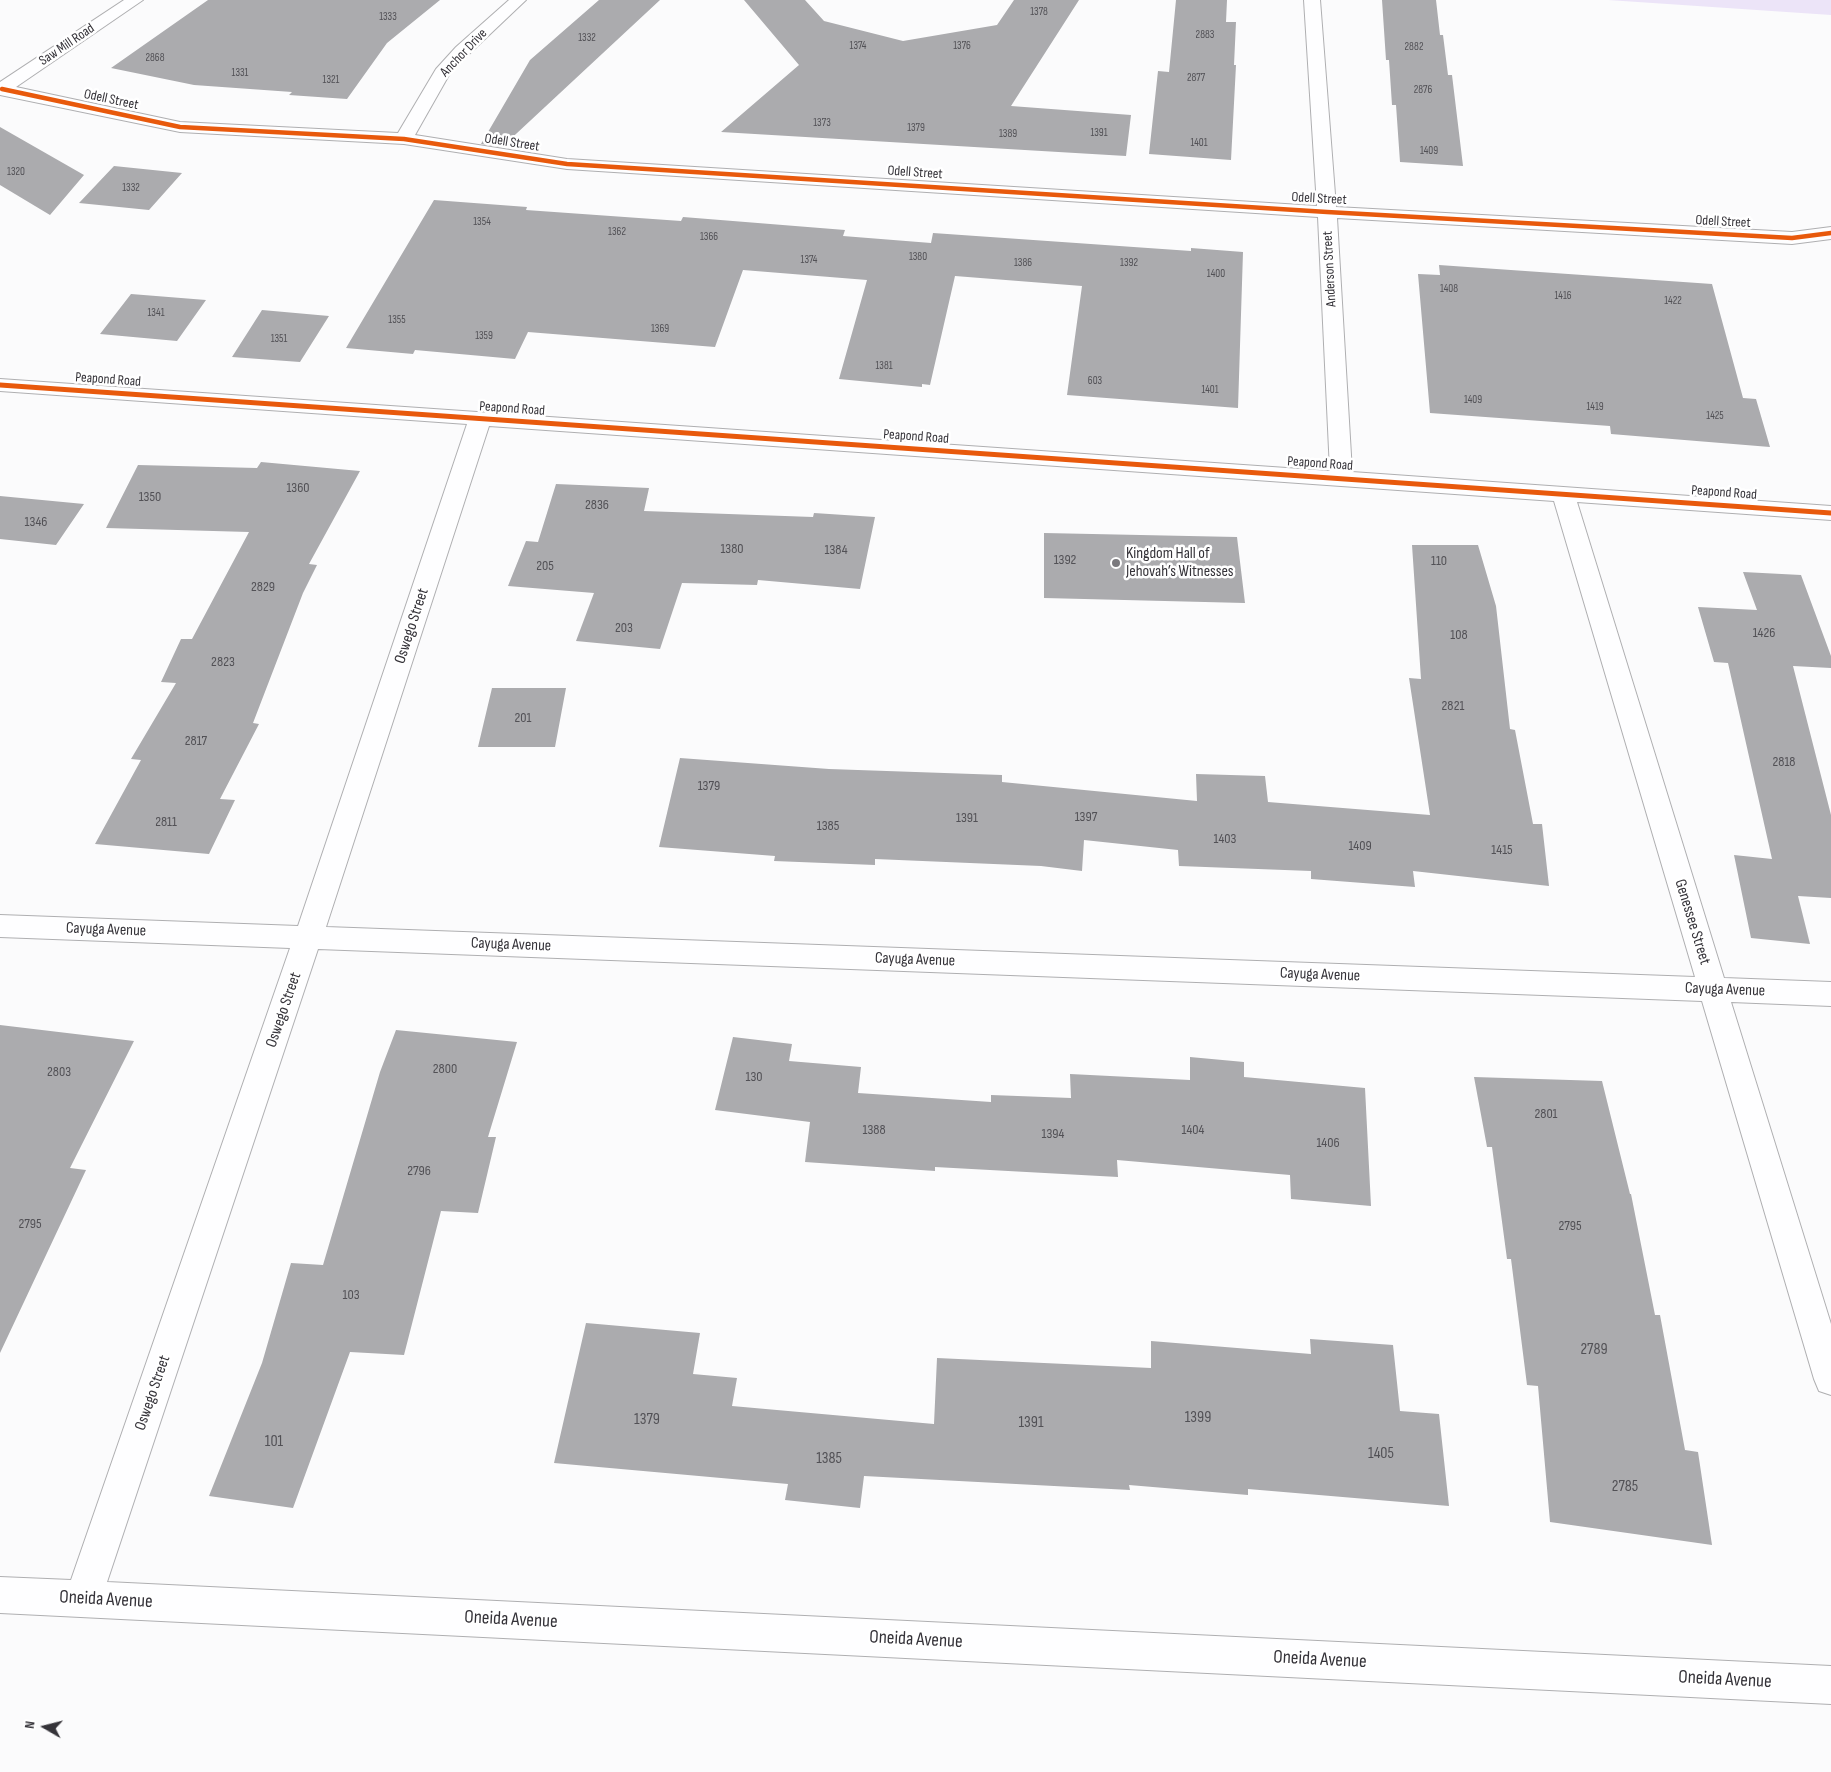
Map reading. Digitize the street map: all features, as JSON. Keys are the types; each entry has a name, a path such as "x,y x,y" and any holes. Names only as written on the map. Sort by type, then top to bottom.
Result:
{"street":[{"name":"Saw Mill Road","path":"1,89 135,0"},
{"name":"Anchor Drive","path":"404,139 442,73 462,51 518,0"},
{"name":"Anderson Street","path":"1312,0 1327,212 1341,478"},
{"name":"Odell Street","path":"1,89 180,127 404,139 567,164 1327,212 1792,238 1831,233"},
{"name":"Peapond Road","path":"0,385 1831,513"},
{"name":"Oswego Street","path":"83,1599 308,938 480,419"},
{"name":"Genessee Street","path":"1563,494 1831,1379"},
{"name":"Cayuga Avenue","path":"0,926 1831,994"},
{"name":"Oneida Avenue","path":"0,1595 1831,1685"}],"shaded area":[{"path":"1608,0 1831,0 1831,15"}],"building":[{"path":"208,0 440,0 387,43 347,99 289,95 292,92 194,85 111,68"},
{"path":"599,0 660,0 502,147 481,144 530,60"},
{"path":"744,0 805,0 824,21 903,41 997,25 1014,0 1079,0 1011,106 1131,115 1126,156 721,132 799,65"},
{"path":"1176,0 1227,0 1226,22 1236,22 1234,65 1236,65 1231,160 1149,154 1158,71 1169,72"},
{"path":"1382,0 1436,0 1440,35 1443,35 1448,75 1452,75 1463,166 1400,162 1396,105 1392,105 1389,60 1386,60"},
{"path":"0,127 84,175 50,215 0,185"},
{"path":"114,166 182,173 149,210 79,203"},
{"path":"434,200 527,207 526,210 681,221 683,217 845,230 843,236 931,243 933,233 1191,251 1191,248 1243,252 1238,408 1067,395 1082,286 955,276 930,385 922,384 922,387 839,379 867,280 743,270 715,347 528,332 515,359 415,350 413,354 346,348"},
{"path":"1439,265 1712,284 1743,398 1756,399 1770,447 1611,434 1610,426 1430,413 1418,274 1440,275"},
{"path":"131,294 206,300 177,341 100,334"},
{"path":"262,310 329,316 300,362 232,357"},
{"path":"261,462 360,471 309,564 317,565 303,593 253,723 259,724 220,799 235,800 209,854 95,844 141,760 131,759 176,683 161,682 181,639 192,639 249,532 106,528 138,465 257,468"},
{"path":"556,484 649,488 644,511 813,517 814,513 875,517 860,589 758,580 757,585 682,583 660,649 576,641 594,593 508,586 526,541 538,542"},
{"path":"0,496 84,504 56,545 0,539"},
{"name":"Kingdom Hall of Jehovah’s Witnesses","path":"1044,533 1237,537 1245,603 1044,598"},
{"path":"1412,545 1478,545 1496,606 1510,729 1515,730 1533,824 1542,824 1549,886 1413,871 1415,887 1311,879 1311,871 1179,866 1178,850 1084,840 1082,871 1041,866 875,859 875,865 774,861 775,856 659,847 680,758 829,769 1002,775 1002,782 1197,801 1196,774 1265,776 1268,802 1430,815 1409,678 1421,679"},
{"path":"1743,572 1801,575 1831,656 1831,668 1793,666 1831,815 1831,898 1798,896 1810,944 1751,938 1734,855 1772,859 1728,663 1714,662 1698,607 1757,610"},
{"path":"492,688 566,688 555,747 478,747"},
{"path":"0,1025 134,1041 70,1168 86,1170 0,1353"},
{"path":"396,1030 517,1042 488,1137 496,1137 478,1213 441,1211 404,1355 350,1352 293,1508 209,1496 262,1363 291,1263 323,1265 380,1072"},
{"path":"733,1037 792,1044 789,1061 861,1067 858,1093 991,1102 991,1095 1071,1098 1070,1074 1190,1080 1190,1057 1244,1062 1244,1077 1365,1088 1371,1206 1291,1199 1290,1175 1117,1160 1118,1177 935,1167 935,1171 805,1162 810,1122 715,1110"},
{"path":"1474,1077 1602,1081 1631,1194 1655,1315 1660,1315 1685,1450 1698,1452 1712,1545 1550,1522 1538,1386 1527,1385 1511,1259 1507,1259 1492,1147 1487,1147"},
{"path":"586,1323 700,1333 693,1374 737,1378 732,1406 934,1424 937,1358 1151,1368 1151,1341 1311,1354 1310,1339 1393,1345 1400,1411 1439,1414 1449,1506 1248,1489 1248,1495 1129,1485 1130,1490 864,1476 860,1508 785,1500 788,1484 554,1463"}],"cycle path":[{"path":"2,89 180,127 404,139 567,164 1327,212 1792,238 1831,233"},
{"path":"0,385 1831,513"}],"place":[{"name":"Kingdom Hall of Jehovah’s Witnesses","path":"1116,563"}]}
